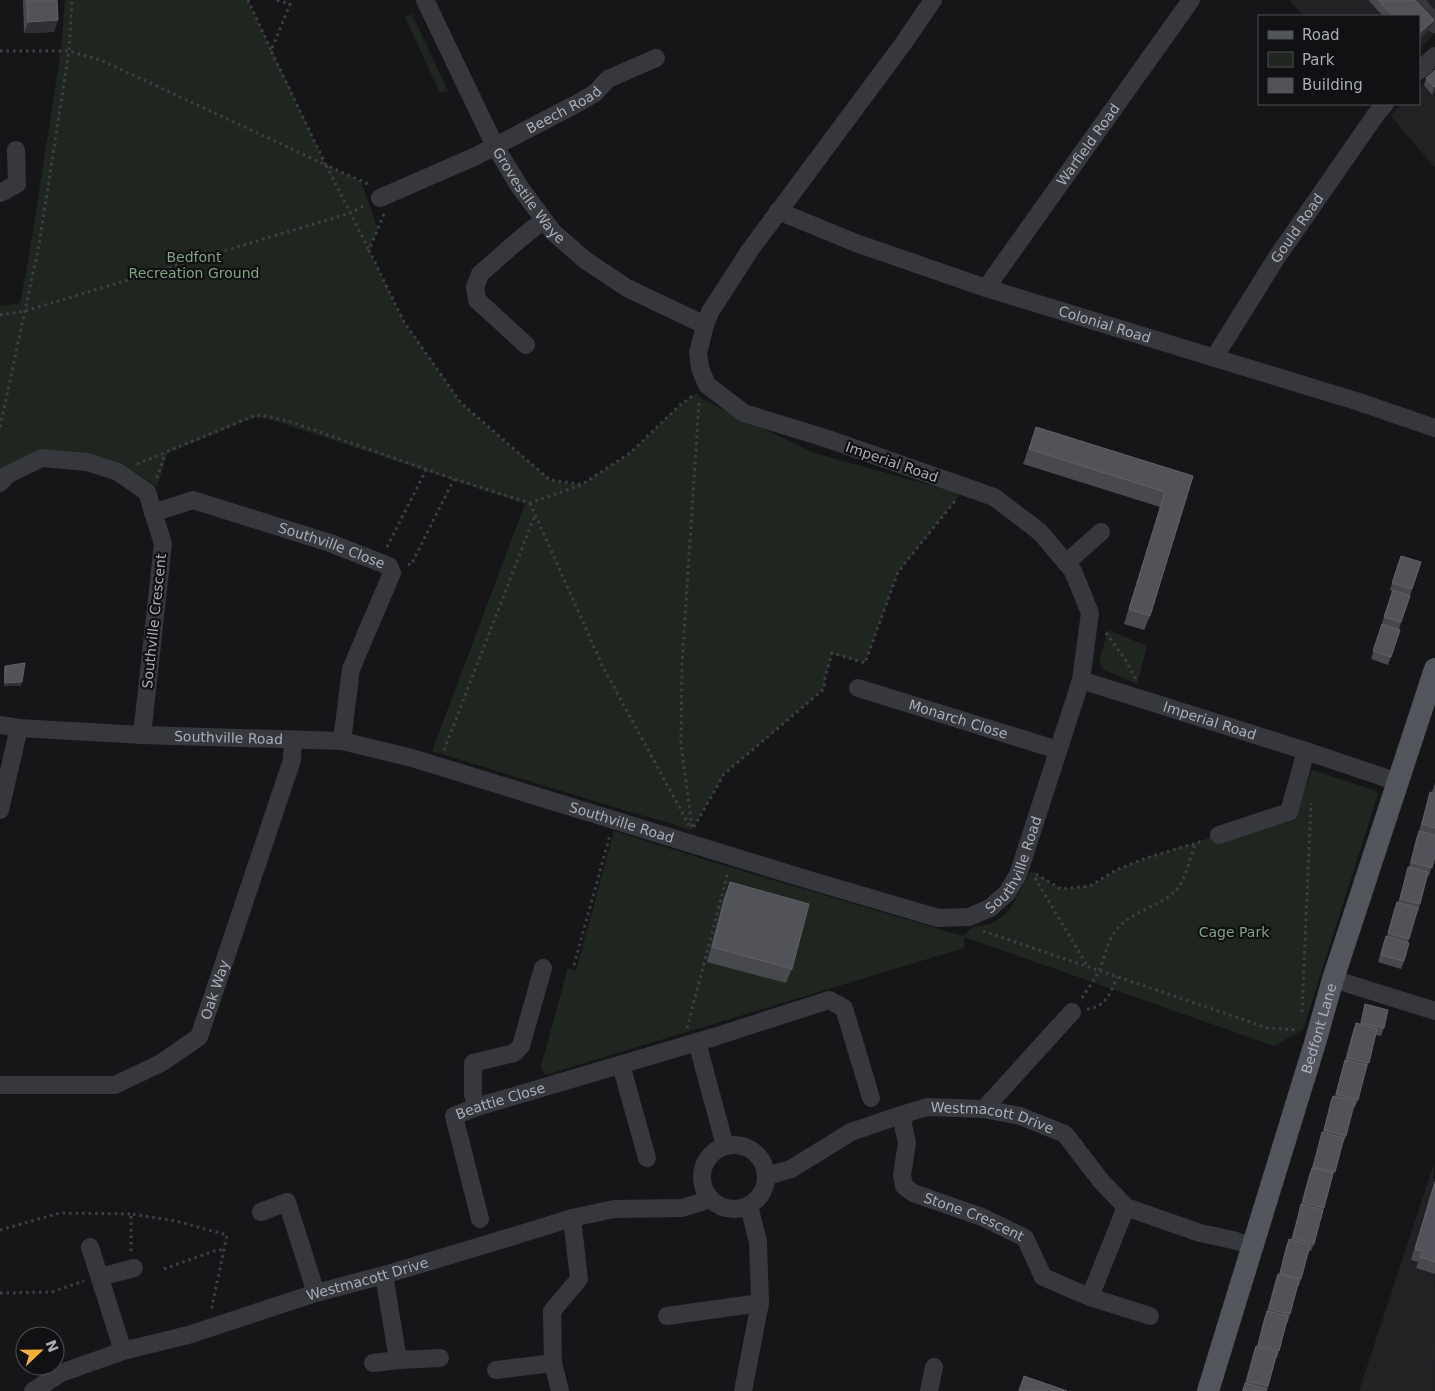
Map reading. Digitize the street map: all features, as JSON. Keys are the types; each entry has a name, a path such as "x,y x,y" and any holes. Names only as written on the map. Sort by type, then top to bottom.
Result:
{"main road":[{"name":"Bedfont Lane","path":"1208,1391 1315,1043 1332,979 1435,669"}],"street":[{"name":"Grovestile Waye","path":"425,0 494,146 519,186 554,232 585,260 627,288 704,325"},
{"name":"Imperial Road","path":"933,0 903,44 750,250 715,304 704,325 698,353 700,368 707,385 744,414 824,438 994,497 1040,532 1073,571 1090,613 1081,680 1398,782"},
{"name":"Warfield Road","path":"986,288 1192,0"},
{"path":"1414,0 1435,24"},
{"path":"1420,70 1435,56"},
{"name":"Beech Road","path":"380,198 494,146 580,102 595,93 608,79 656,58"},
{"name":"Gould Road","path":"1214,358 1276,257 1384,105"},
{"path":"0,193 17,184 16,150"},
{"name":"Colonial Road","path":"778,211 856,243 986,288 1356,401 1435,428"},
{"path":"526,344 478,300 475,287 480,274 536,226 545,221"},
{"path":"0,484 6,475 42,458 87,462 118,472 147,492"},
{"name":"Southville Crescent","path":"142,735 163,544 147,492"},
{"name":"Southville Close","path":"153,512 193,500 330,543 389,566 392,573 351,669 342,741"},
{"path":"1066,563 1101,532"},
{"name":"Southville Road","path":"0,725 19,728 142,735 342,741 412,758 938,918 969,917 990,908 1007,893 1018,875 1081,680"},
{"name":"Monarch Close","path":"858,688 1058,750"},
{"path":"0,810 19,728"},
{"name":"Oak Way","path":"0,1085 115,1085 161,1063 199,1037 292,760 293,740"},
{"path":"1219,835 1289,812 1306,751"},
{"path":"477,1107 472,1095 473,1062 514,1053 522,1046 543,968"},
{"path":"1332,979 1435,1011"},
{"name":"Beattie Close","path":"480,1219 454,1116 477,1107 621,1065 829,1000 844,1008 871,1098"},
{"path":"984,1109 1078,1005"},
{"path":"693,1043 725,1146"},
{"path":"621,1065 647,1158"},
{"name":"Westmacott Drive","path":"767,1176 791,1170 851,1132 901,1115 927,1107 984,1109 1020,1116 1065,1134 1101,1181 1126,1207 1200,1233 1252,1246"},
{"name":"Stone Crescent","path":"901,1115 907,1143 902,1175 904,1186 912,1193 982,1217 1025,1238 1043,1277 1090,1297 1150,1316"},
{"path":"735,1144 744,1146 753,1151 765,1167 767,1176 762,1194 749,1206 739,1209 728,1209 719,1206 705,1190 702,1179 707,1159 715,1151 725,1146 735,1144"},
{"name":"Westmacott Drive","path":"33,1391 61,1373 123,1350 207,1328 316,1293 384,1275 572,1218 614,1209 682,1208 711,1199"},
{"path":"261,1212 287,1202 316,1293"},
{"path":"743,1391 760,1303 758,1242 749,1206"},
{"path":"1090,1297 1126,1207"},
{"path":"560,1391 553,1364 552,1311 579,1279 572,1218"},
{"path":"90,1247 123,1350"},
{"path":"100,1277 134,1268"},
{"path":"384,1275 398,1360"},
{"path":"667,1316 760,1303"},
{"path":"373,1363 440,1358"},
{"path":"496,1370 553,1364"},
{"path":"929,1391 934,1367"}],"path":[{"path":"0,427 39,245 69,51 72,0"},
{"path":"248,0 326,165 404,322 461,403 550,480 581,485"},
{"path":"272,51 290,4 277,0"},
{"path":"0,51 69,51 103,61 379,188 380,198"},
{"path":"0,315 25,311 350,213 380,198"},
{"path":"369,250 389,204 380,198"},
{"path":"128,468 256,415 291,422 426,470 530,503 581,485 630,453 680,405 698,394 682,664 682,743 692,830"},
{"path":"147,492 153,490 165,452"},
{"path":"380,562 426,470"},
{"path":"407,564 411,565 454,479"},
{"path":"692,830 724,774 824,689 824,678 832,653 864,663 898,572 956,499"},
{"path":"530,503 603,667 692,830"},
{"path":"442,754 535,515"},
{"path":"1105,631 1125,659 1137,682"},
{"path":"1301,1018 1311,800"},
{"path":"574,965 611,830"},
{"path":"1088,967 1031,871 1061,890 1090,886 1116,870 1146,858 1219,835"},
{"path":"1078,1005 1099,971 1114,933 1124,921 1169,896 1178,888 1185,876 1195,843"},
{"path":"693,1043 686,1035 729,867"},
{"path":"982,931 1268,1028 1302,1030"},
{"path":"1094,1008 1108,998 1117,977"},
{"path":"0,1230 60,1213 131,1214 176,1221 227,1235 207,1328"},
{"path":"131,1214 130,1234 134,1268"},
{"path":"164,1269 217,1250 224,1250"},
{"path":"0,1293 52,1292 100,1277"}],"shaded area":[{"path":"1289,0 1435,0 1435,33 1420,48 1420,15 1303,15"},
{"path":"1435,74 1435,168 1391,116 1401,105 1420,105 1420,88"},
{"path":"1434,1164 1435,1391 1359,1391"}],"green space":[{"name":"Bedfont Recreation Ground","path":"65,0 248,0 326,165 361,181 378,229 369,250 404,322 461,403 550,480 581,485 630,453 680,405 697,393 702,399 814,453 960,495 898,572 865,663 832,654 824,689 724,774 692,830 432,751 525,504 272,420 255,417 168,453 157,487 123,464 48,452 0,473 0,306 20,303 29,257 61,50"},
{"path":"412,14 448,91 440,93 405,17"},
{"path":"1108,630 1147,646 1137,684 1104,670 1099,662"},
{"name":"Cage Park","path":"1312,770 1373,790 1378,794 1303,1030 1274,1046 964,937 964,948 545,1075 541,1066 568,968 576,970 614,831 963,936 973,927 991,924 1005,914 1012,906 1031,871 1061,889 1090,886 1116,870 1146,858 1219,835 1236,838 1293,821"}],"building":[{"path":"27,0 57,0 58,20 28,22"},
{"path":"1378,0 1415,0 1434,20 1420,33 1420,15 1392,15"},
{"path":"1435,70 1435,86 1434,87 1426,78"},
{"path":"1036,427 1193,476 1150,616 1129,609 1165,492 1029,449"},
{"path":"1401,556 1421,562 1412,589 1392,583"},
{"path":"1393,590 1410,596 1401,622 1384,617"},
{"path":"1382,624 1400,630 1391,657 1373,651"},
{"path":"25,663 22,682 5,683 5,666"},
{"path":"1430,792 1435,793 1435,828 1422,824"},
{"path":"1419,831 1435,835 1435,856 1432,868 1411,862"},
{"path":"1408,867 1428,872 1420,904 1400,899"},
{"path":"730,882 809,904 792,969 712,947"},
{"path":"1397,902 1418,908 1409,939 1388,933"},
{"path":"1386,936 1409,943 1404,961 1381,955"},
{"path":"1365,1004 1388,1010 1384,1028 1361,1023"},
{"path":"1356,1023 1377,1029 1369,1063 1347,1058"},
{"path":"1345,1060 1367,1065 1358,1100 1336,1094"},
{"path":"1333,1096 1355,1101 1346,1136 1324,1130"},
{"path":"1322,1132 1344,1138 1335,1172 1313,1167"},
{"path":"1312,1168 1333,1173 1324,1208 1303,1202"},
{"path":"1435,1182 1435,1262 1420,1257 1423,1251 1415,1249"},
{"path":"1301,1204 1323,1210 1314,1244 1293,1238"},
{"path":"1289,1239 1310,1245 1301,1279 1280,1273"},
{"path":"1278,1274 1299,1280 1290,1314 1269,1309"},
{"path":"1267,1311 1288,1316 1279,1351 1258,1345"},
{"path":"1256,1346 1277,1352 1268,1386 1247,1381"},
{"path":"1024,1376 1067,1391 1019,1391"},
{"path":"1245,1383 1266,1389 1266,1391 1243,1391"}]}
